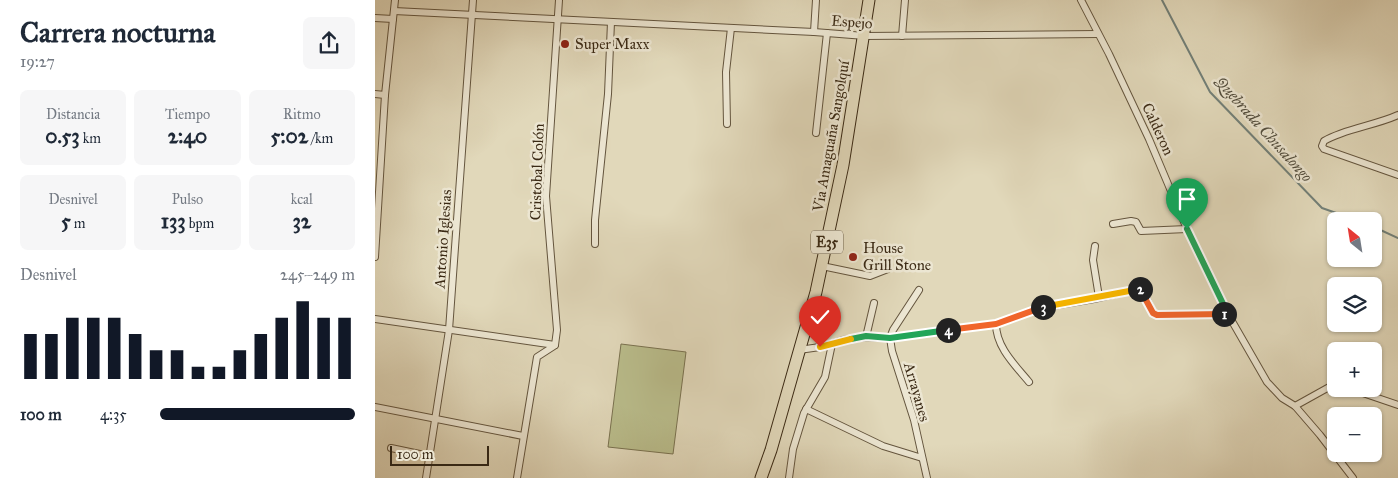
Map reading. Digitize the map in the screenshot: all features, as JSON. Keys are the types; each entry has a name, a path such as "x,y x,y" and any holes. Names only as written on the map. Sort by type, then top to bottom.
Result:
{"highway":[{"name":"Via Amaguaña Sangolquí","path":"761,478 771,450 822,266 843,165 865,36 869,0"}],"street":[{"path":"375,257 378,173 395,0"},
{"name":"Antonio Iglesias","path":"426,478 449,330 473,0"},
{"name":"Cristobal Colón","path":"555,345 557,330 546,196 559,0"},
{"path":"814,32 816,0"},
{"path":"903,36 905,0"},
{"name":"Calderon","path":"1081,0 1149,139 1187,229 1228,314 1267,382 1282,398 1295,406 1353,478"},
{"name":"Espejo","path":"394,11 865,36 1098,34"},
{"path":"375,18 393,19"},
{"path":"595,244 595,220 608,94 611,22"},
{"path":"727,124 726,72 731,28"},
{"path":"816,133 827,33"},
{"path":"375,94 385,94"},
{"path":"1398,115 1332,137 1323,142 1322,146 1324,149 1398,175"},
{"path":"1113,224 1135,222 1141,231 1187,229"},
{"path":"1095,246 1093,260 1099,297"},
{"path":"822,266 870,276 887,269"},
{"path":"799,350 866,336 890,338 996,324 1041,308 1140,289 1143,291 1153,313 1157,315 1228,314"},
{"path":"890,338 893,330 919,290"},
{"path":"866,336 874,303"},
{"path":"375,319 555,345"},
{"path":"996,324 996,332 1003,348 1029,382"},
{"name":"Arrayanes","path":"890,338 892,351 914,420 927,478"},
{"path":"517,478 538,344"},
{"path":"789,478 793,449 806,409 825,377 832,344"},
{"path":"537,356 555,345"},
{"path":"1295,406 1327,388"},
{"path":"1375,397 1398,405"},
{"path":"375,406 436,420 523,436"},
{"path":"806,409 883,446 922,458"},
{"path":"391,448 429,456"}],"green space":[{"path":"621,344 686,352 673,454 608,447"}],"waterway":[{"name":"Quebrada Chusalongo","path":"1162,0 1210,92 1322,208 1333,212"},
{"name":"Quebrada Chusalongo","path":"1383,231 1398,238"}],"place":[{"name":"Super Maxx","path":"565,44"},
{"name":"House Grill Stone","path":"853,257"}],"route":[{"path":"820,347 866,336 890,338 996,324 1041,308 1137,289 1143,291 1153,313 1157,315 1228,314 1202,264 1187,229"}]}
